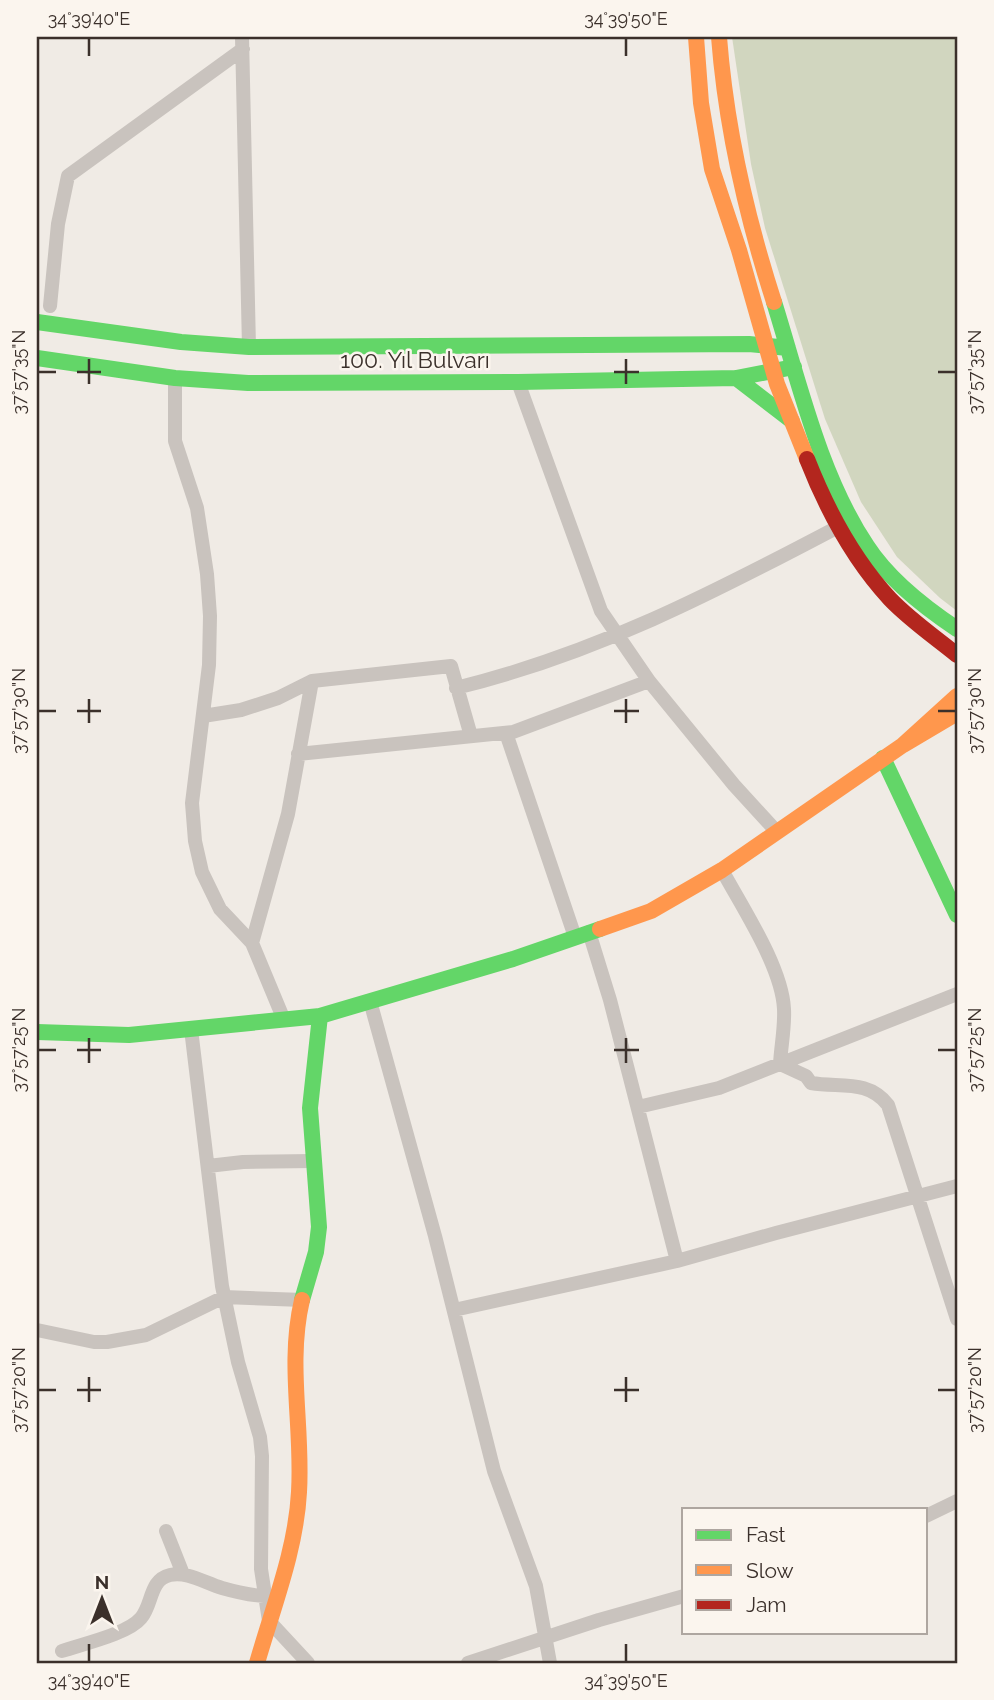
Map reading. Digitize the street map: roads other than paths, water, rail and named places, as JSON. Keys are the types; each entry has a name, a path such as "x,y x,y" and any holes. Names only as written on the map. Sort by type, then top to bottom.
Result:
{"street":[{"path":"696,37 701,103 712,169 774,371 817,484 838,527 862,564 891,600 957,655"},
{"path":"719,37 734,162 751,230 830,475 868,549 920,602 957,629"},
{"path":"50,306 58,224 68,176 242,43"},
{"path":"242,43 249,347"},
{"name":"100. Yıl Bulvarı","path":"37,322 181,342 249,347 788,348"},
{"name":"100. Yıl Bulvarı","path":"37,358 175,378 248,383 736,378 794,367"},
{"path":"175,378 175,441 197,508 210,615 209,665 192,803 195,841 202,872 220,909 252,943 284,1020"},
{"path":"736,378 792,421"},
{"path":"519,382 601,611 649,681 734,785 777,832"},
{"path":"456,688 512,674 617,636 718,591 838,527"},
{"path":"203,716 241,710 278,698 312,681 451,666 471,736"},
{"path":"252,943 288,814 312,681"},
{"path":"298,754 506,733 649,681"},
{"path":"903,745 957,696"},
{"path":"37,1032 129,1035 320,1016 513,959 651,911 722,870 883,758 957,713"},
{"path":"506,733 582,935 638,1107 677,1261"},
{"path":"883,758 957,915"},
{"path":"722,870 767,953 778,981 784,1009 780,1064"},
{"path":"638,1107 719,1087 957,993"},
{"path":"370,1001 435,1236 494,1471 536,1586 550,1663"},
{"path":"260,1660 295,1532 299,1493 295,1358 297,1324 319,1227 310,1121 310,1085 320,1016"},
{"path":"191,1029 224,1297 238,1362 260,1437 261,1569 264,1596 269,1621 308,1663"},
{"path":"780,1064 806,1076 811,1083 854,1085 870,1089 880,1095 888,1105 957,1319"},
{"path":"208,1166 243,1162 313,1161"},
{"path":"454,1310 677,1261 957,1186"},
{"path":"37,1330 94,1342 128,1339 145,1335 224,1297 303,1300"},
{"path":"928,1515 957,1502"},
{"path":"166,1531 183,1574"},
{"path":"62,1651 128,1628 140,1620 147,1610 156,1583 167,1575 183,1574 244,1594 264,1596"},
{"path":"468,1663 682,1597"}]}
